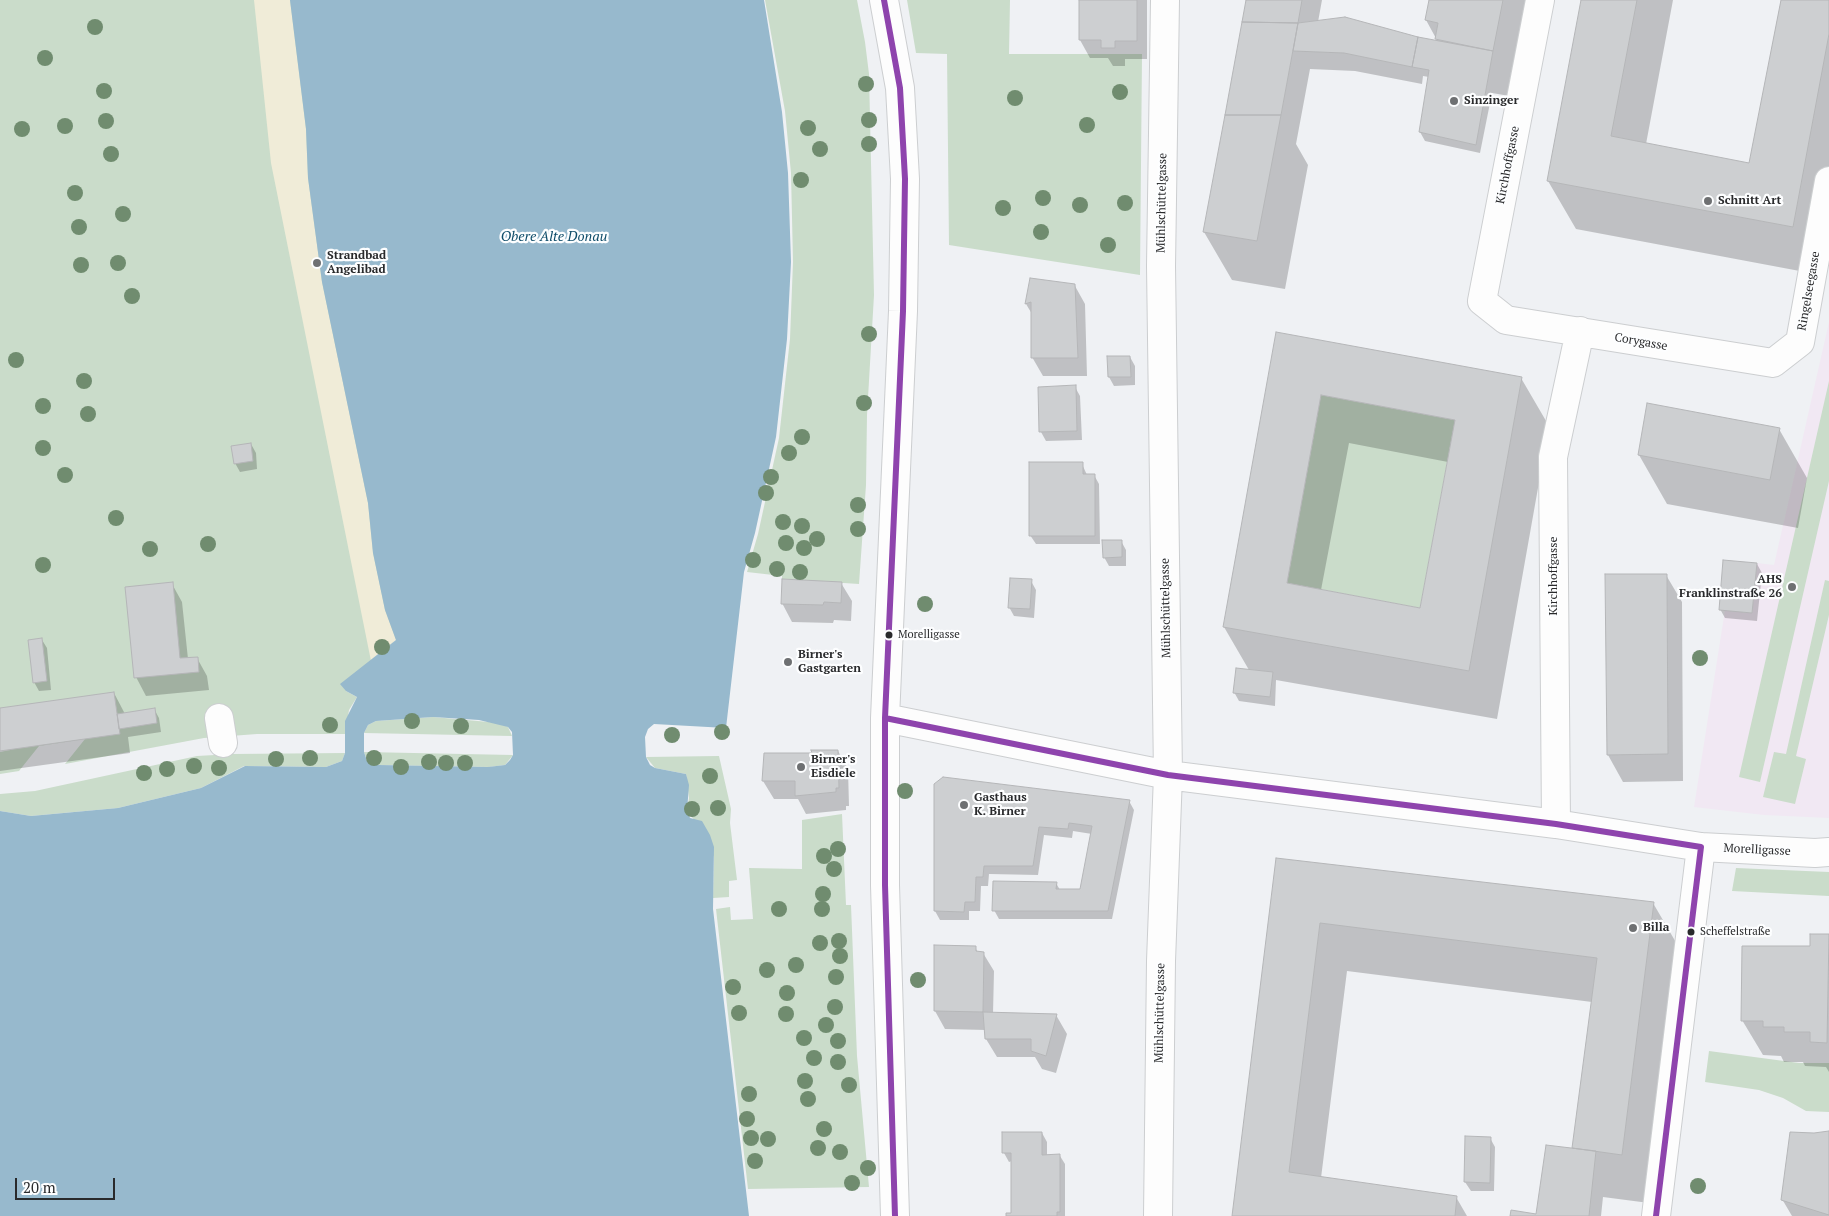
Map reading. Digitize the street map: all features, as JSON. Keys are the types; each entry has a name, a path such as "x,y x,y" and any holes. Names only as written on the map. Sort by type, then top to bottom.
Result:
{"street":[{"path":"884,0 900,88 905,178 903,310 885,718 885,885 896,1216"},
{"name":"Mühlschüttelgasse","path":"1158,1216 1161,962 1168,775 1161,266 1165,0"},
{"name":"Kirchhoffgasse","path":"1482,301 1540,0"},
{"name":"Ringelseegasse","path":"1800,342 1829,181"},
{"name":"Corygasse","path":"1482,301 1506,320 1698,352 1773,362 1800,342"},
{"name":"Kirchhoffgasse","path":"1556,824 1553,457 1580,331"},
{"name":"Morelligasse","path":"885,718 1168,775 1556,824 1702,847 1815,853 1829,852"},
{"path":"1656,1216 1702,847"}],"shaded area":[{"name":"AHS Franklinstraße 26","path":"1829,322 1829,818 1764,815 1694,807 1725,610 1752,613 1757,563 1774,565"}],"green space":[{"name":"Strandbad Angelibad","path":"0,0 592,0 396,640 371,661 346,691 357,697 349,710 345,734 257,734 204,738 65,764 85,739 39,746 19,771 0,774 0,752 10,750 0,751"},
{"path":"765,0 857,0 865,42 869,74 874,295 867,415 866,485 859,584 782,579 782,576 747,572 758,534 779,438 790,339 793,262 791,173 785,111"},
{"path":"907,0 1010,0 1009,54 1142,54 1140,275 949,245 947,54 916,53"},
{"path":"1829,381 1829,481 1760,782 1739,777"},
{"path":"1321,395 1455,420 1420,608 1287,583"},
{"path":"1825,580 1829,581 1829,615 1796,756 1806,759 1795,804 1763,797 1774,752 1786,754"},
{"path":"433,717 500,723 508,727 512,736 364,733 368,725 376,721"},
{"path":"364,752 513,755 505,765 489,767 372,765 367,761"},
{"path":"345,753 342,761 326,767 244,766 201,788 118,808 31,816 0,811 0,794 35,791 197,756"},
{"path":"719,756 731,809 730,823 737,880 729,881 729,897 713,898 714,857 695,821 687,811 689,798 686,774 655,768 646,757"},
{"path":"842,814 846,905 851,905 857,1056 869,1187 748,1189 716,909 730,907 731,920 753,919 749,868 802,869 802,820"},
{"path":"1736,868 1829,872 1829,896 1732,891"},
{"path":"1709,1051 1799,1063 1829,1063 1829,1112 1806,1111 1783,1098 1759,1090 1705,1082"}],"sand":[{"path":"254,0 290,0 306,129 308,178 322,282 368,503 373,553 385,610 396,640 371,661 271,163"}],"water":[{"name":"Obere Alte Donau","path":"290,0 764,0 782,112 788,173 791,262 787,339 776,437 755,533 744,572 726,728 654,724 648,729 645,737 646,757 650,765 655,768 686,774 689,785 687,811 690,818 702,821 714,847 713,909 749,1216 0,1216 0,811 31,816 118,808 201,788 245,766 326,767 342,761 345,753 345,721 357,697 346,691 340,684 396,640 385,610 373,553 368,503 322,282 308,178 306,129","holes":["433,717 479,720 508,727 512,732 513,755 505,765 488,767 379,765 367,761 364,752 364,733 368,725 376,721"]}],"building":[{"path":"1079,0 1137,0 1137,41 1115,41 1115,48 1101,48 1101,40 1079,40"},
{"path":"1246,0 1302,0 1298,23 1242,22"},
{"path":"1429,0 1503,0 1493,51 1435,39 1438,23 1425,20"},
{"path":"1581,0 1637,0 1611,136 1749,163 1781,0 1829,0 1829,34 1793,227 1547,181"},
{"path":"1345,17 1418,37 1412,67 1344,53 1293,51 1298,23"},
{"path":"1242,22 1298,23 1281,115 1225,115"},
{"name":"Sinzinger","path":"1418,37 1493,51 1476,145 1419,132 1429,70 1412,67"},
{"path":"1225,115 1281,115 1257,241 1203,232"},
{"path":"1030,278 1075,284 1078,358 1031,358 1031,302 1025,304"},
{"path":"1276,332 1522,377 1469,671 1223,627","holes":["1321,395 1455,420 1420,608 1287,583"]},
{"path":"1107,356 1130,356 1131,377 1108,377"},
{"path":"1076,385 1077,431 1039,432 1038,387"},
{"path":"1647,403 1780,428 1770,480 1638,455"},
{"path":"251,443 253,461 234,464 231,446"},
{"path":"1029,462 1083,462 1083,474 1095,474 1095,536 1029,536"},
{"path":"1102,540 1122,540 1122,557 1103,558"},
{"path":"1723,560 1757,563 1752,613 1719,610"},
{"path":"1605,574 1667,574 1668,754 1607,755"},
{"path":"1010,578 1032,579 1030,609 1008,608"},
{"path":"782,579 842,582 841,603 824,602 823,605 781,604"},
{"path":"173,582 180,658 198,657 199,672 134,678 125,587"},
{"path":"42,638 47,681 33,683 28,640"},
{"path":"1236,668 1273,672 1270,697 1233,693"},
{"path":"114,692 120,734 0,751 0,708"},
{"path":"155,708 157,723 119,729 117,714"},
{"name":"Birner's Eisdiele","path":"811,750 838,750 839,788 836,788 836,792 795,796 795,781 762,781 764,753 812,753"},
{"path":"943,777 1130,800 1108,911 992,911 993,881 1057,882 1056,889 1080,889 1092,826 1069,823 1068,829 1039,827 1033,866 984,866 983,877 976,877 975,902 965,902 964,912 934,911 934,784"},
{"path":"1276,858 1654,902 1622,1155 1572,1148 1597,958 1320,923 1289,1172 1457,1196 1455,1216 1232,1216"},
{"path":"1810,934 1829,934 1827,1043 1810,1042 1810,1032 1784,1032 1784,1027 1763,1027 1763,1021 1741,1021 1742,946 1810,946"},
{"path":"934,945 976,946 976,951 984,952 983,1012 934,1011"},
{"path":"983,1012 1057,1014 1046,1056 1031,1051 1031,1039 985,1039"},
{"path":"1829,1131 1829,1215 1781,1200 1790,1132 1814,1133"},
{"path":"1002,1132 1042,1132 1042,1155 1060,1154 1060,1212 1057,1212 1057,1216 1006,1216 1006,1213 1011,1213 1011,1153 1002,1153"},
{"path":"1465,1136 1491,1137 1490,1183 1464,1182"},
{"path":"1546,1145 1596,1151 1589,1216 1510,1216 1511,1210 1536,1214"}],"transit line":[{"path":"884,0 900,88 905,179 903,311 885,718 885,885 895,1216"},
{"path":"885,718 1168,775 1556,824 1701,847 1656,1216"}],"place":[{"name":"Sinzinger","path":"1454,101"},
{"name":"Schnitt Art","path":"1708,201"},
{"name":"Strandbad Angelibad","path":"317,263"},
{"name":"AHS Franklinstraße 26","path":"1792,587"},
{"name":"Morelligasse","path":"889,635"},
{"name":"Birner's Gastgarten","path":"788,662"},
{"name":"Birner's Eisdiele","path":"801,767"},
{"name":"Gasthaus K. Birner","path":"964,805"},
{"name":"Billa","path":"1633,928"},
{"name":"Scheffelstraße","path":"1691,932"}]}
